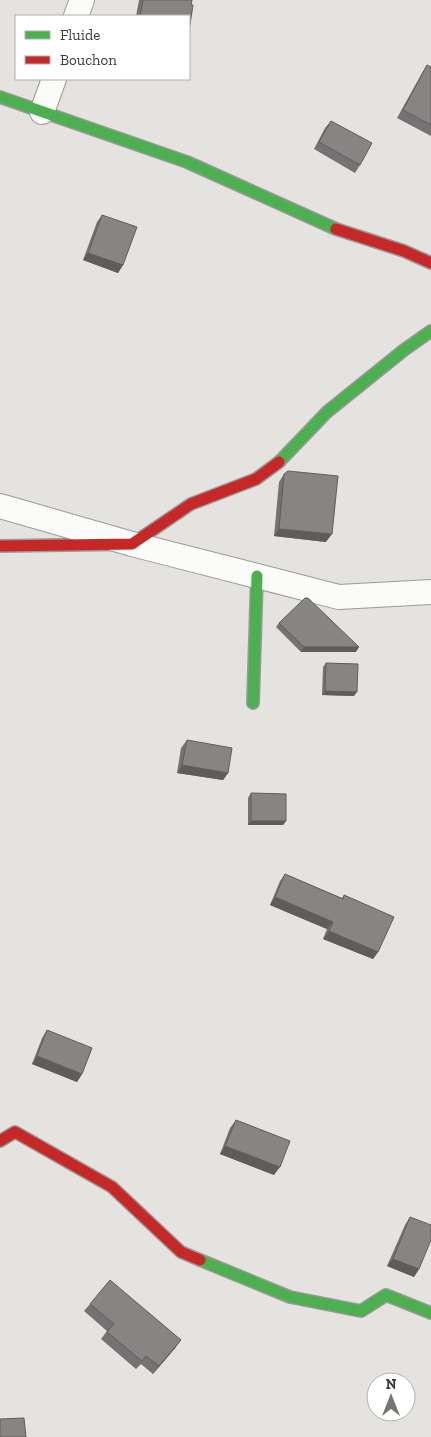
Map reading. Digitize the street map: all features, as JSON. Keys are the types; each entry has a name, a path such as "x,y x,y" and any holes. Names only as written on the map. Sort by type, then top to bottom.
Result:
{"street":[{"path":"76,15 82,0"},
{"path":"42,112 54,80"},
{"path":"0,97 187,162 341,231 404,251 431,263"},
{"path":"0,546 132,544 191,504 256,480 278,463 327,412 404,350 431,331"},
{"path":"0,506 132,544 339,597 431,592"},
{"path":"253,703 257,576"},
{"path":"0,1141 15,1132 112,1188 181,1252 290,1297 361,1311 386,1295 431,1313"}],"building":[{"path":"143,0 192,0 190,24 190,15 140,15"},
{"path":"427,65 431,67 431,125 403,110"},
{"path":"331,121 372,143 360,165 319,142"},
{"path":"102,215 137,227 123,265 88,253"},
{"path":"288,471 338,476 332,534 279,529 284,474"},
{"path":"305,598 308,598 359,647 304,647 279,623"},
{"path":"326,663 358,664 357,692 325,691"},
{"path":"187,740 232,748 228,773 182,765"},
{"path":"251,793 286,794 286,821 251,821"},
{"path":"285,874 343,899 344,895 394,917 378,952 329,931 333,922 275,897"},
{"path":"47,1030 92,1048 82,1074 37,1056"},
{"path":"236,1120 290,1141 280,1167 225,1146"},
{"path":"410,1217 431,1225 431,1240 419,1269 393,1259"},
{"path":"110,1280 181,1340 159,1366 146,1356 142,1361 107,1332 114,1324 90,1304"},
{"path":"24,1418 26,1437 0,1437 0,1419"}],"traffic: fast":[{"path":"0,97 187,162 336,229"},
{"path":"279,462 327,412 404,350 431,331"},
{"path":"253,703 257,576"},
{"path":"200,1260 290,1297 361,1311 386,1295 431,1313"}],"traffic: jam":[{"path":"336,229 404,251 431,263"},
{"path":"0,546 132,544 191,504 256,479 279,462"},
{"path":"0,1141 15,1132 112,1187 181,1252 200,1260"}]}
